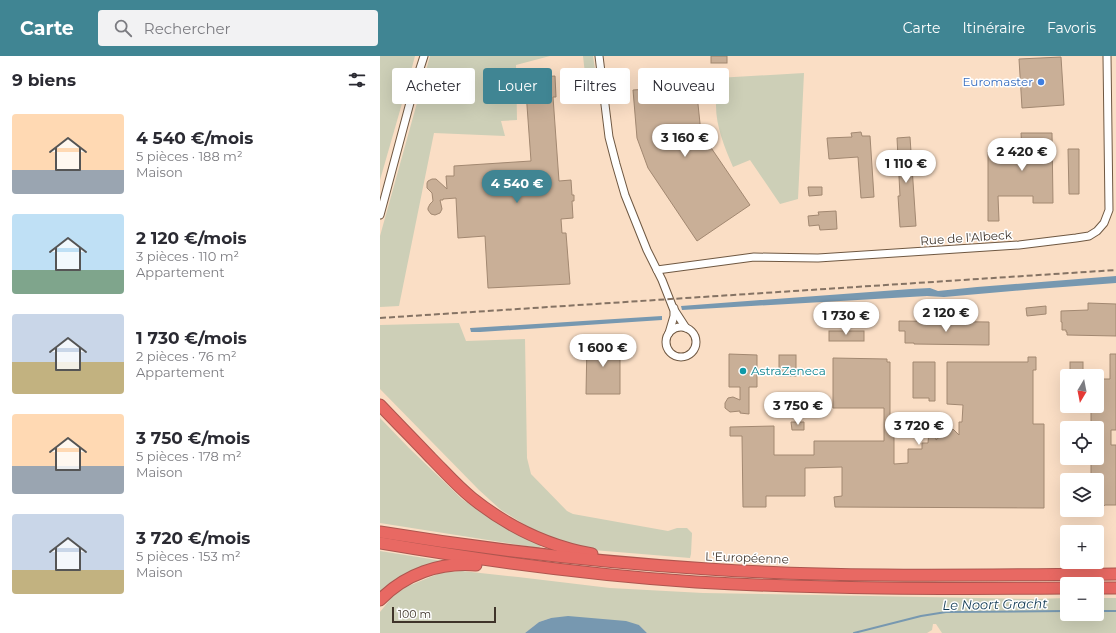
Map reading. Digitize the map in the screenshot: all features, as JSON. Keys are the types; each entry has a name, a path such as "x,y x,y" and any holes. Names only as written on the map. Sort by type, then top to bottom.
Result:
{"highway":[{"path":"380,397 479,499 500,517"},
{"path":"380,405 463,490 477,502 534,537 573,550 593,554 694,568"},
{"name":"L'Européenne","path":"380,532 465,545 618,563 762,572 906,575 1116,574"},
{"path":"380,543 507,563 628,576"},
{"path":"380,600 395,586 414,575 434,568 453,564 470,564 512,569 716,583 816,587 925,589 1060,588"},
{"path":"1104,588 1116,588"}],"street":[{"path":"418,68 420,56"},
{"path":"420,68 424,56"},
{"path":"599,56 608,132 629,206 647,250 674,308 686,328"},
{"name":"Rue de l'Albeck","path":"657,270 754,257 818,258 1020,245 1076,238 1092,234 1104,223 1109,210 1107,56"},
{"path":"380,215 410,104"},
{"path":"380,205 392,169"},
{"path":"669,333 680,327 690,329 694,334 697,344 693,353 686,357 677,357 668,351 666,338 674,316 674,308"}],"green space":[{"path":"380,56 415,56 412,68 392,68 392,104 402,104 380,180"},
{"path":"430,56 550,56 516,65 516,68 483,68 483,104 517,104 517,120 501,121 505,136 434,133 399,306 380,307 380,236 417,104 475,104 475,68 427,68"},
{"path":"583,56 593,56 595,68 584,68"},
{"path":"804,73 798,199 780,204 750,160 733,167 719,130 716,114 716,104 729,104 729,77"},
{"path":"459,323 466,341 525,339 527,458 531,474 567,511 573,514 668,531 677,528 687,528 692,533 690,558 593,550 569,544 538,533 501,510 479,490 380,389 380,325"},
{"path":"380,418 462,499 494,521 540,544 541,546 539,548 380,523"},
{"path":"380,551 443,561 443,562 380,594"},
{"path":"462,571 610,588 703,593 1060,598 1060,621 1104,621 1104,598 1116,598 1116,633 942,633 936,624 933,624 932,630 927,633 647,633 639,625 551,618 539,622 525,633 380,633 380,612 392,597 406,587 440,573"}],"water":[{"path":"1116,276 1116,283 944,297 927,296 682,310 681,306 911,289 930,288 938,291"},
{"path":"662,316 662,320 480,332 471,332 470,328"},
{"path":"568,616 626,621 639,625 647,633 525,633 539,622 551,618"}],"building":[{"path":"711,56 727,56 727,63 711,63"},
{"name":"Euromaster","path":"1061,57 1064,105 1022,108 1019,59"},
{"path":"552,76 555,76 556,97 553,97 559,181 571,180 572,195 574,195 574,201 572,201 573,218 561,219 562,233 566,233 570,284 488,288 485,236 458,238 456,198 440,200 442,209 440,213 435,215 431,214 428,208 433,201 432,193 427,188 427,183 432,179 436,179 447,189 446,176 454,176 454,166 531,161 527,104 552,104"},
{"path":"633,90 638,90 638,104 698,104 701,133 750,205 697,241 648,168 637,138"},
{"path":"861,132 862,136 870,136 874,197 861,198 858,157 829,159 827,138 852,137 851,133"},
{"path":"1021,133 1052,133 1053,203 1033,203 1033,196 998,196 999,221 988,221 988,152 1022,151"},
{"path":"910,137 916,226 900,227 897,138"},
{"path":"1068,149 1079,149 1079,194 1069,194"},
{"path":"808,187 822,187 822,195 809,196"},
{"path":"836,211 837,229 820,230 819,225 809,226 808,216 819,215 818,212"},
{"path":"1088,303 1116,304 1116,336 1067,335 1066,330 1062,330 1061,311 1088,310"},
{"path":"1046,306 1046,314 1027,316 1026,308"},
{"path":"899,321 989,322 989,345 905,343 905,331 899,331"},
{"path":"829,331 864,331 864,341 829,341"},
{"path":"587,342 620,342 620,394 586,394"},
{"name":"AstraZeneca","path":"729,354 757,355 757,387 749,387 749,414 740,413 740,411 730,412 725,408 725,403 728,398 733,397 740,400 740,387 729,387"},
{"path":"1110,354 1116,354 1116,430 1111,430 1111,445 1116,445 1116,505 1104,506 1104,473 1091,473 1091,465 1104,465 1104,421 1091,421 1091,413 1104,413 1104,379 1110,379"},
{"path":"779,355 796,355 796,376 779,376"},
{"path":"1028,357 1036,357 1036,370 1033,370 1033,424 1044,424 1044,508 835,507 834,497 842,496 842,467 805,468 805,496 766,496 766,507 743,507 742,436 730,436 730,427 774,426 774,455 814,455 814,441 884,441 884,408 833,408 833,358 887,359 887,362 890,362 890,431 894,431 894,464 908,463 908,449 922,449 922,443 928,443 929,430 936,430 936,440 945,432 948,435 953,429 959,435 959,422 962,422 963,405 947,404 947,362 1028,362"},
{"path":"913,362 935,362 935,401 929,401 929,398 913,398"},
{"path":"1070,362 1083,362 1083,369 1070,369"},
{"path":"791,422 804,422 804,430 792,430"}],"waterway":[{"name":"Le Noort Gracht","path":"854,633 921,616 946,612 1060,611"},
{"name":"Le Noort Gracht","path":"1104,611 1116,611"}],"railway":[{"path":"380,318 1116,270"}],"place":[{"name":"Euromaster","path":"1041,82"},
{"name":"AstraZeneca","path":"743,371"}]}
